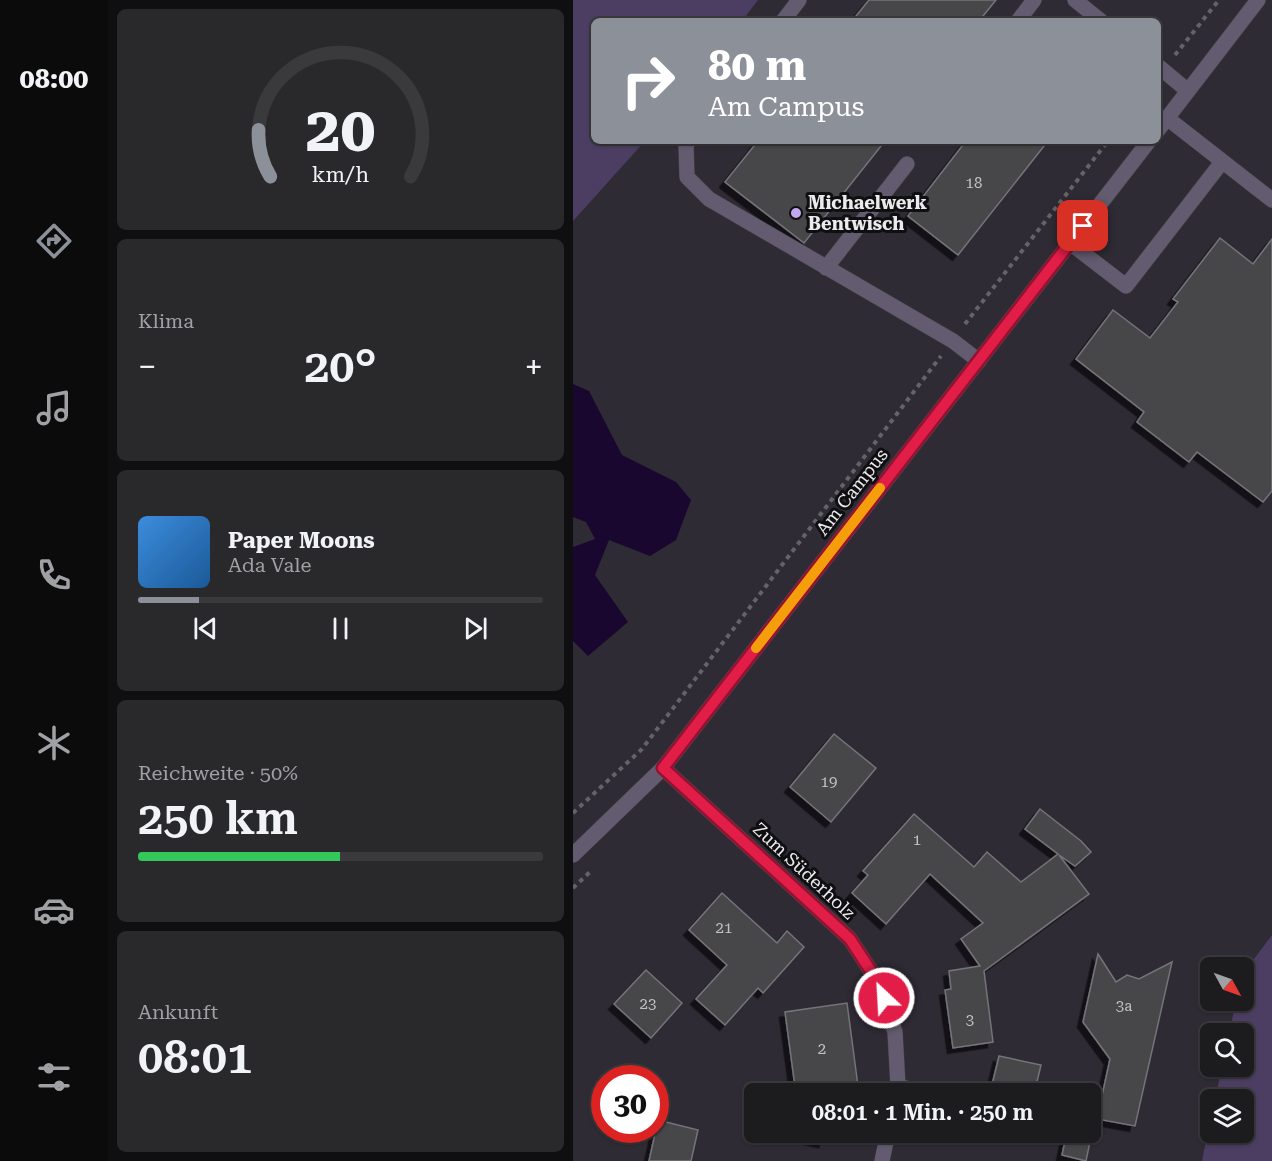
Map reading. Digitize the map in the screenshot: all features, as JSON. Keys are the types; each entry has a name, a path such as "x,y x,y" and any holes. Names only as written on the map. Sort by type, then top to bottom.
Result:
{"street":[{"path":"785,18 799,0"},
{"path":"1020,18 1034,0"},
{"path":"1075,0 1097,18"},
{"path":"1258,0 1162,124 1223,162 1272,200"},
{"path":"1161,68 1188,91"},
{"path":"687,144 687,177 709,199 953,340 979,361"},
{"name":"Am Campus","path":"573,855 663,768 1147,144"},
{"path":"1070,243 1126,286 1223,162"},
{"path":"826,268 907,164"},
{"name":"Zum Süderholz","path":"663,768 850,939 882,992 895,1032 898,1083"},
{"path":"882,1161 886,1143"}],"path":[{"path":"1161,68 1219,0"},
{"path":"573,813 642,749 953,340 1106,144"}],"shaded area":[{"path":"573,0 1272,0 1272,935 1254,959 1200,957 1200,1011 1234,1011 1231,1023 1200,1023 1200,1077 1220,1077 1217,1089 1200,1089 1200,1143 1206,1143 1202,1161 573,1161"},
{"path":"573,0 758,0 744,18 591,18 591,144 642,144 573,221"},
{"path":"573,384 589,391 622,455 676,482 691,500 676,540 650,556 609,540 595,575 628,622 588,656 573,641 573,547 595,539 586,522 573,517"},
{"path":"1272,935 1272,1161 1202,1161 1206,1143 1254,1143 1254,1089 1217,1089 1220,1077 1254,1077 1254,1023 1231,1023 1234,1011 1254,1011 1254,959"}],"building":[{"path":"869,0 996,0 981,18 854,18"},
{"name":"Michaelwerk Bentwisch","path":"756,144 883,144 804,243 725,182"},
{"path":"964,144 1046,144 958,255 908,216"},
{"path":"1220,238 1253,264 1272,239 1272,491 1263,502 1197,452 1189,462 1137,422 1144,412 1076,359 1113,310 1150,338 1178,302 1173,299"},
{"path":"834,734 876,768 831,822 790,787"},
{"path":"1040,809 1081,841 1091,852 1075,866 1059,855 1089,894 984,971 993,1042 953,1048 945,990 951,989 949,971 980,966 961,939 983,923 930,874 886,924 852,893 868,875 863,871 914,814 974,867 987,852 1021,882 1058,854 1025,829"},
{"path":"722,893 777,943 787,931 804,947 763,993 758,988 725,1025 696,999 727,965 689,930"},
{"path":"1098,954 1116,982 1127,975 1139,979 1172,962 1135,1126 1101,1120 1101,1101 1110,1059 1083,1022"},
{"path":"646,970 682,1003 651,1038 614,1004"},
{"path":"847,1003 858,1083 795,1083 785,1012"},
{"path":"999,1056 1041,1065 1037,1083 992,1083"},
{"path":"669,1123 698,1130 691,1161 649,1161 653,1143 669,1143"},
{"path":"1065,1143 1090,1143 1086,1161 1062,1155"}],"slow traffic":[{"path":"756,648 880,488"}],"place":[{"name":"Michaelwerk Bentwisch","path":"796,213"}],"route":[{"path":"884,998 878,982 850,939 663,768 1083,226"}]}
